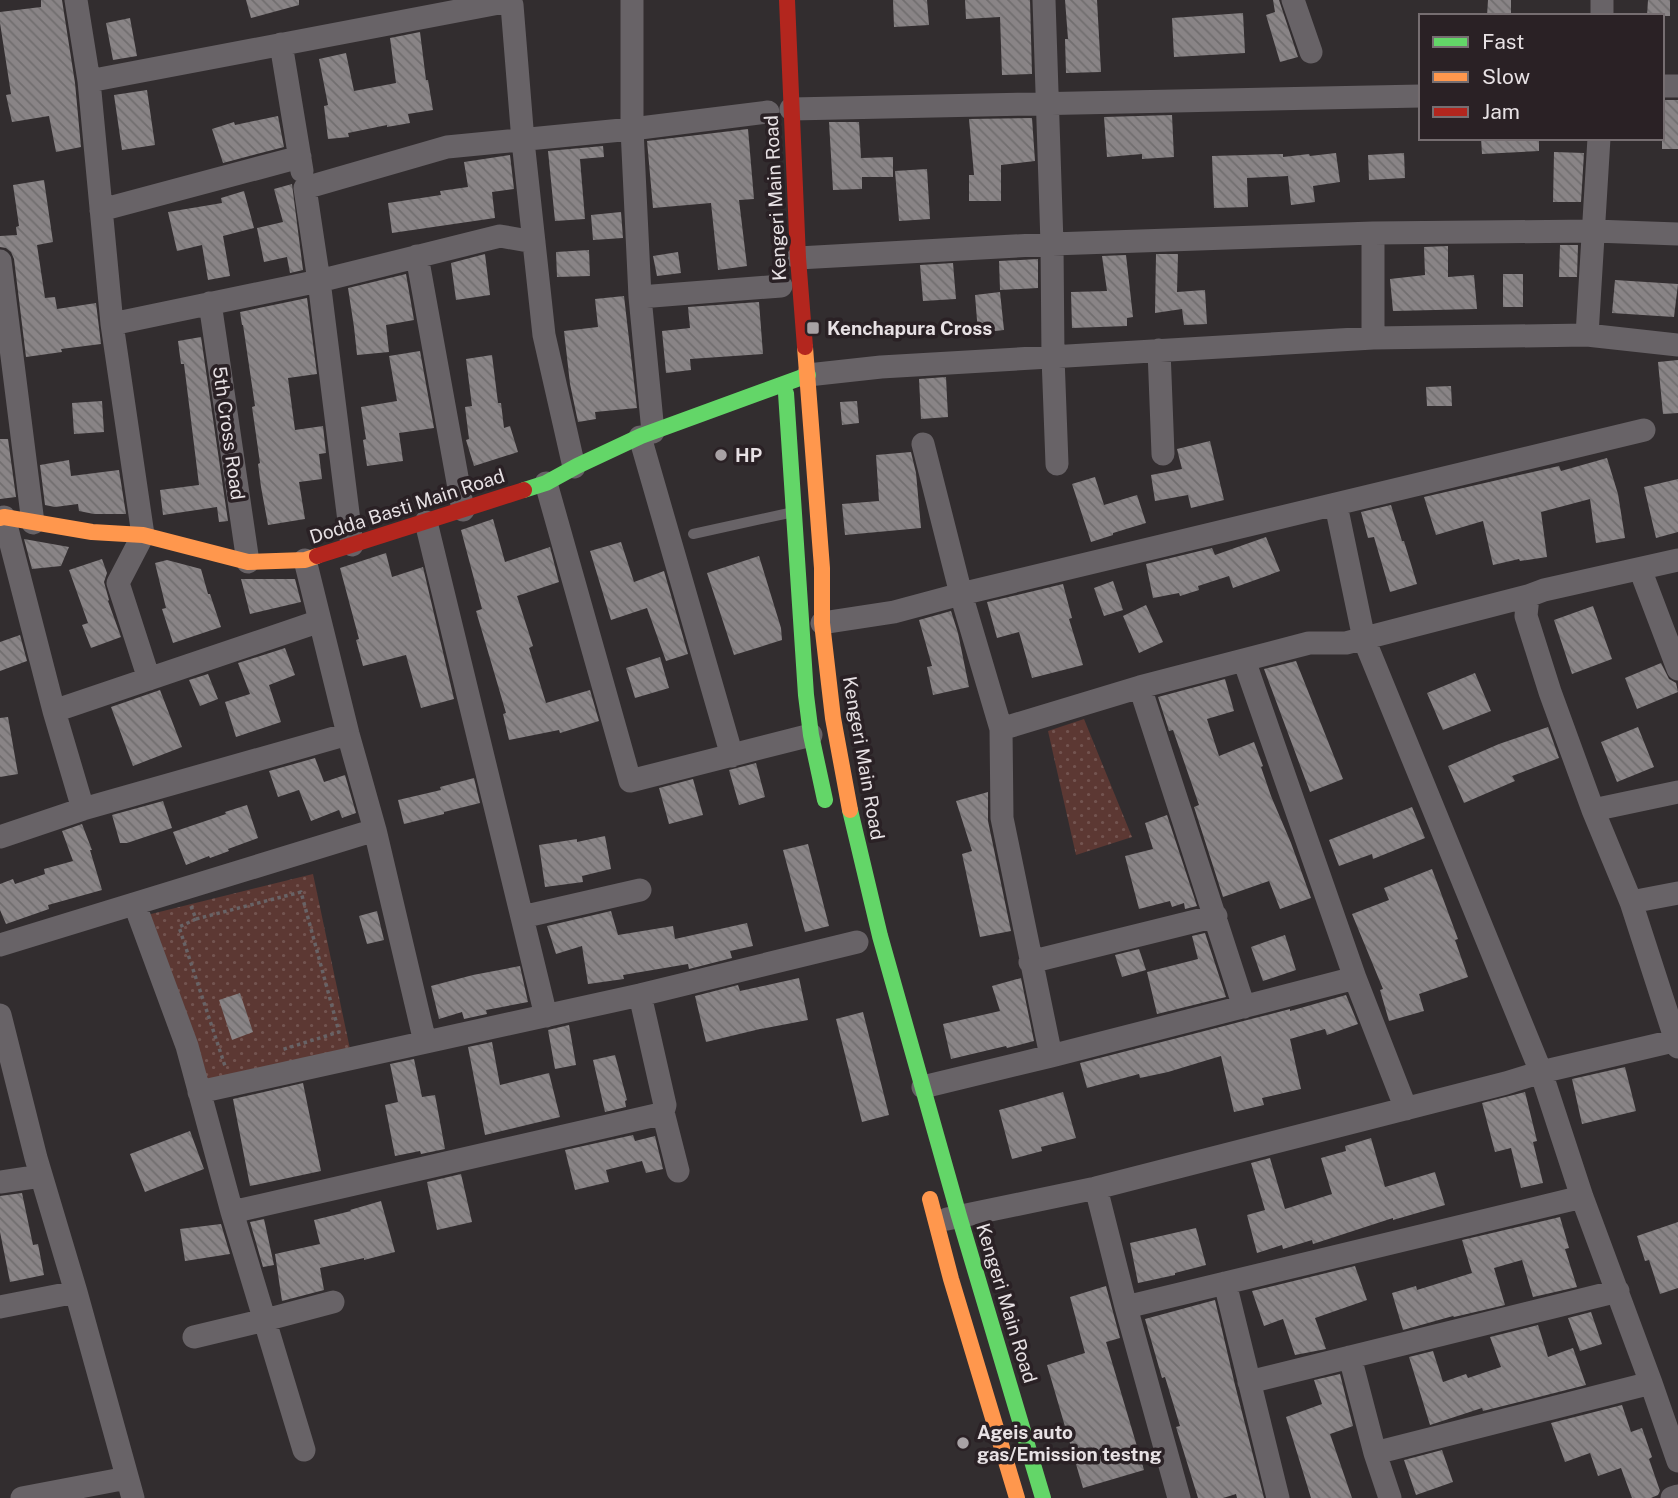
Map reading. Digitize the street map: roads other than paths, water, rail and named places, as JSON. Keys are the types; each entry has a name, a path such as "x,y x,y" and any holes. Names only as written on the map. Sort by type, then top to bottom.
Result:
{"main road":[{"name":"Kengeri Main Road","path":"787,0 774,112 785,279 808,375 822,568 822,623 833,718 853,826 880,936 959,1216 1043,1498"},
{"name":"Dodda Basti Main Road","path":"2,518 92,532 144,535 248,562 305,560 546,484 574,467 647,434 785,376 808,375"},
{"path":"785,376 806,695 811,735 828,813"},
{"path":"926,1187 1017,1498"}],"street":[{"path":"76,0 89,81 112,324 144,535 118,583 149,679"},
{"path":"632,0 632,129 647,434 732,756"},
{"path":"1044,0 1057,464"},
{"path":"1293,0 1311,52"},
{"path":"89,81 499,2 512,5 523,141 544,335 574,467"},
{"path":"281,44 319,281 352,545"},
{"path":"305,188 447,147 523,141 774,112 1419,96"},
{"path":"1587,335 1599,140"},
{"path":"101,210 300,157"},
{"path":"640,296 1052,244 1373,233 1594,231 1678,234"},
{"path":"1373,233 1373,338"},
{"path":"112,324 319,281 500,236 534,242"},
{"path":"417,256 463,510"},
{"path":"0,261 33,523"},
{"name":"5th Cross Road","path":"210,303 248,562"},
{"path":"808,375 881,366 1373,338 1587,335 1678,345"},
{"path":"1159,350 1163,454"},
{"path":"822,623 894,612 1644,430"},
{"path":"923,444 961,594 1001,729 1002,818 1051,1056"},
{"path":"546,484 630,781 811,735"},
{"path":"1336,505 1364,639 1541,1072 1582,1197 1678,1461"},
{"path":"2,518 83,809"},
{"path":"426,522 546,1016"},
{"path":"305,560 375,830 425,1042"},
{"path":"1001,729 1140,687 1309,643 1346,643 1544,590 1678,561"},
{"path":"1640,569 1678,669"},
{"path":"936,1222 1096,1188 1541,1072 1677,1042 1631,902 1593,810 1550,692 1525,616 1528,596"},
{"path":"54,711 320,621"},
{"path":"1244,660 1355,978 1406,1109"},
{"path":"1140,687 1244,1007"},
{"path":"0,837 83,809 348,734"},
{"path":"1593,810 1678,792"},
{"path":"0,945 375,830"},
{"path":"522,917 640,890"},
{"path":"1631,902 1678,893"},
{"path":"135,905 187,1046 232,1212 304,1450"},
{"path":"1030,962 1216,916"},
{"path":"200,1092 640,995 857,942"},
{"path":"923,1087 1355,978"},
{"path":"640,995 666,1105 663,1112 678,1171"},
{"path":"0,1014 6,1065 76,1293 130,1488 22,1498"},
{"path":"232,1212 663,1112"},
{"path":"0,1182 41,1176"},
{"path":"1096,1188 1126,1307 1180,1498"},
{"path":"1126,1307 1582,1197"},
{"path":"1225,1283 1278,1498"},
{"path":"1249,1382 1618,1291"},
{"path":"0,1307 76,1293"},
{"path":"194,1337 333,1302"},
{"path":"1350,1357 1375,1453 1390,1498"},
{"path":"1375,1453 1651,1383"},
{"path":"1671,1498 1678,1496"}],"lane":[{"path":"693,534 793,512"}],"place":[{"name":"Kenchapura Cross","path":"813,328"},
{"name":"HP","path":"721,455"},
{"name":"Ageis auto gas/Emission testng","path":"963,1443"}]}
